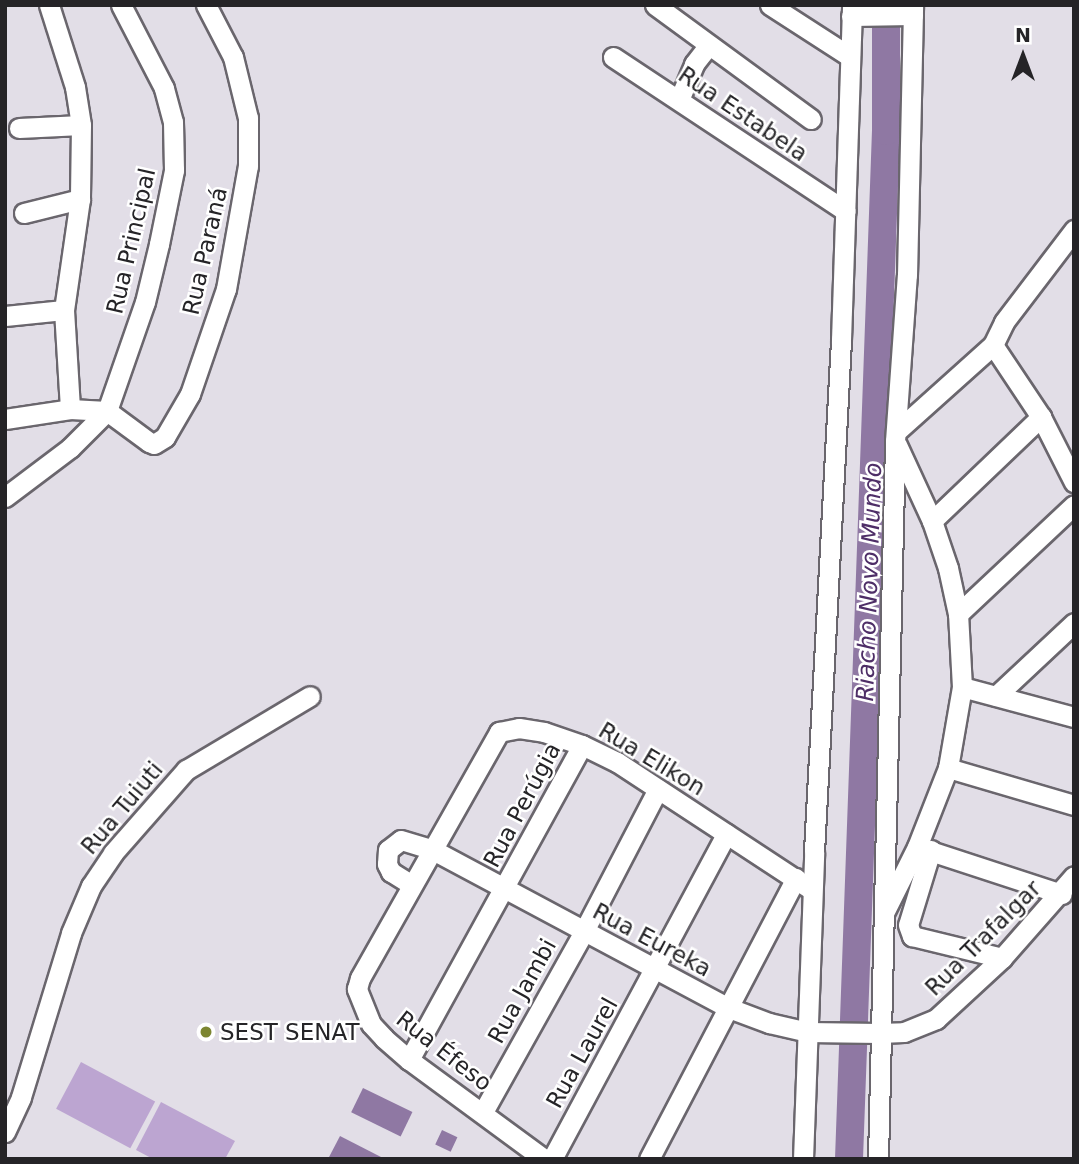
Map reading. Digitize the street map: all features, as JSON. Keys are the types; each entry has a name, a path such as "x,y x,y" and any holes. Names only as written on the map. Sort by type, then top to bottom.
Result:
{"street":[{"path":"49,5 75,87 81,125 80,200 64,310 70,410"},
{"name":"Rua Principal","path":"107,411 145,302 174,170 173,122 164,88 121,5"},
{"name":"Rua Paraná","path":"107,411 149,443 154,444 165,437 190,394 226,289 248,166 248,118 233,57 206,5"},
{"path":"655,5 811,119"},
{"path":"770,5 849,56"},
{"path":"803,1159 812,890 846,211 849,56 856,13 909,12 907,275 896,436 883,917 873,1033 878,1159"},
{"path":"678,100 694,64 708,46"},
{"name":"Rua Estabela","path":"613,57 846,211"},
{"path":"19,128 81,125"},
{"path":"24,213 80,200"},
{"path":"896,436 993,345 1004,321 1074,230"},
{"path":"5,316 64,310"},
{"path":"993,345 1041,417 1074,482"},
{"path":"5,419 70,410 107,411"},
{"path":"5,497 70,448 107,411"},
{"path":"932,521 1041,417"},
{"path":"896,436 932,521 948,568 958,614 962,687 948,768 924,849 908,925 912,936 1002,958"},
{"path":"958,614 1074,505"},
{"path":"996,696 1074,623"},
{"path":"962,687 1074,718"},
{"name":"Rua Tuiuti","path":"5,1132 21,1097 71,933 92,886 113,853 186,770 310,696"},
{"name":"Rua Elikon","path":"424,846 499,732 509,728 531,729 582,745 617,762 812,890"},
{"name":"Rua Perúgia","path":"409,1060 506,888 582,745"},
{"path":"948,768 1074,805"},
{"name":"Rua Jambi","path":"482,1112 584,931 658,789"},
{"name":"Rua Laurel","path":"552,1159 726,834"},
{"path":"412,885 391,872 386,855 398,841 424,846"},
{"name":"Rua Éfeso","path":"424,846 412,885 357,984 372,1024 409,1060 544,1159"},
{"name":"Rua Eureka","path":"424,846 729,1008 769,1023 807,1032 873,1033"},
{"path":"883,917 924,849"},
{"path":"924,849 1062,894"},
{"name":"Rua Trafalgar","path":"873,1033 904,1032 936,1019 1002,958 1062,894 1074,876"},
{"path":"649,1159 796,878"}],"shaded area":[{"path":"81,1062 155,1101 130,1148 56,1109"},
{"path":"363,1088 412,1112 401,1136 351,1112"},
{"path":"161,1102 235,1141 225,1159 153,1159 136,1150"},
{"path":"442,1130 457,1137 451,1152 435,1145"},
{"path":"340,1136 381,1157 380,1159 328,1159"}],"waterway":[{"name":"Riacho Novo Mundo","path":"849,1159 886,131 886,5"}],"place":[{"name":"SEST SENAT","path":"206,1032"}]}
